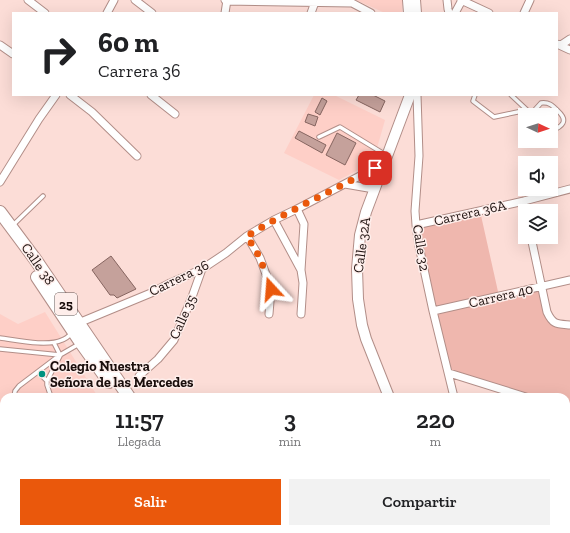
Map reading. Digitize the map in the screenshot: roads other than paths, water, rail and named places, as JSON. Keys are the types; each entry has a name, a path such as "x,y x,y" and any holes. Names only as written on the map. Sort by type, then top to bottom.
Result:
{"highway":[{"name":"Calle 38","path":"0,212 6,226 27,262 126,393"},
{"name":"Calle 38","path":"79,331 118,393"}],"main road":[{"path":"408,0 409,12"},
{"path":"415,0 416,12"},
{"name":"Calle 32A","path":"380,393 360,341 353,313 350,268 354,233 360,211 381,152 404,96"},
{"name":"Calle 32A","path":"386,393 362,325 358,299 358,247 366,212 368,187 410,96"}],"street":[{"path":"28,0 44,12"},
{"path":"108,12 114,0"},
{"path":"135,0 151,12"},
{"path":"225,12 226,0 315,2 352,1 369,12"},
{"path":"447,0 449,12"},
{"path":"455,12 461,0 487,12"},
{"path":"524,12 530,0"},
{"path":"311,12 315,2"},
{"path":"559,45 570,39"},
{"path":"0,45 12,53"},
{"path":"559,45 570,50"},
{"path":"0,182 39,119 55,96"},
{"path":"71,96 92,112 137,156"},
{"path":"152,96 175,114"},
{"name":"Calle 32","path":"418,96 419,156 415,211 416,225 433,311 453,393"},
{"name":"Carrera 36","path":"79,331 170,283 202,269 226,253 247,236 274,220 375,168"},
{"path":"359,177 358,182 368,187"},
{"path":"345,184 368,187"},
{"name":"Carrera 36A","path":"416,225 570,190"},
{"path":"297,209 304,224 300,270"},
{"path":"274,220 300,270 303,283 301,314"},
{"path":"247,236 260,258 270,285 269,314"},
{"path":"533,244 547,312 550,319 554,322 570,325"},
{"name":"Calle 35","path":"139,376 158,360 174,340 192,298 202,269"},
{"name":"Carrera 40","path":"433,311 570,280"},
{"path":"449,374 513,393"}],"lane":[{"path":"474,96 473,101 494,117 518,112"},
{"path":"511,96 525,108"},
{"path":"537,108 541,103 550,104 554,108"},
{"path":"558,111 563,118 563,123 558,128"},
{"path":"319,136 340,127 381,152"},
{"path":"6,226 43,196"},
{"path":"0,338 38,343 54,343 79,331"},
{"path":"50,393 47,381 60,355 79,331"},
{"path":"54,343 60,355"},
{"path":"0,349 60,355"},
{"path":"15,393 19,386 60,355"},
{"path":"38,372 47,381"}],"place":[{"name":"Colegio Nuestra Señora de las Mercedes","path":"42,374"}]}
